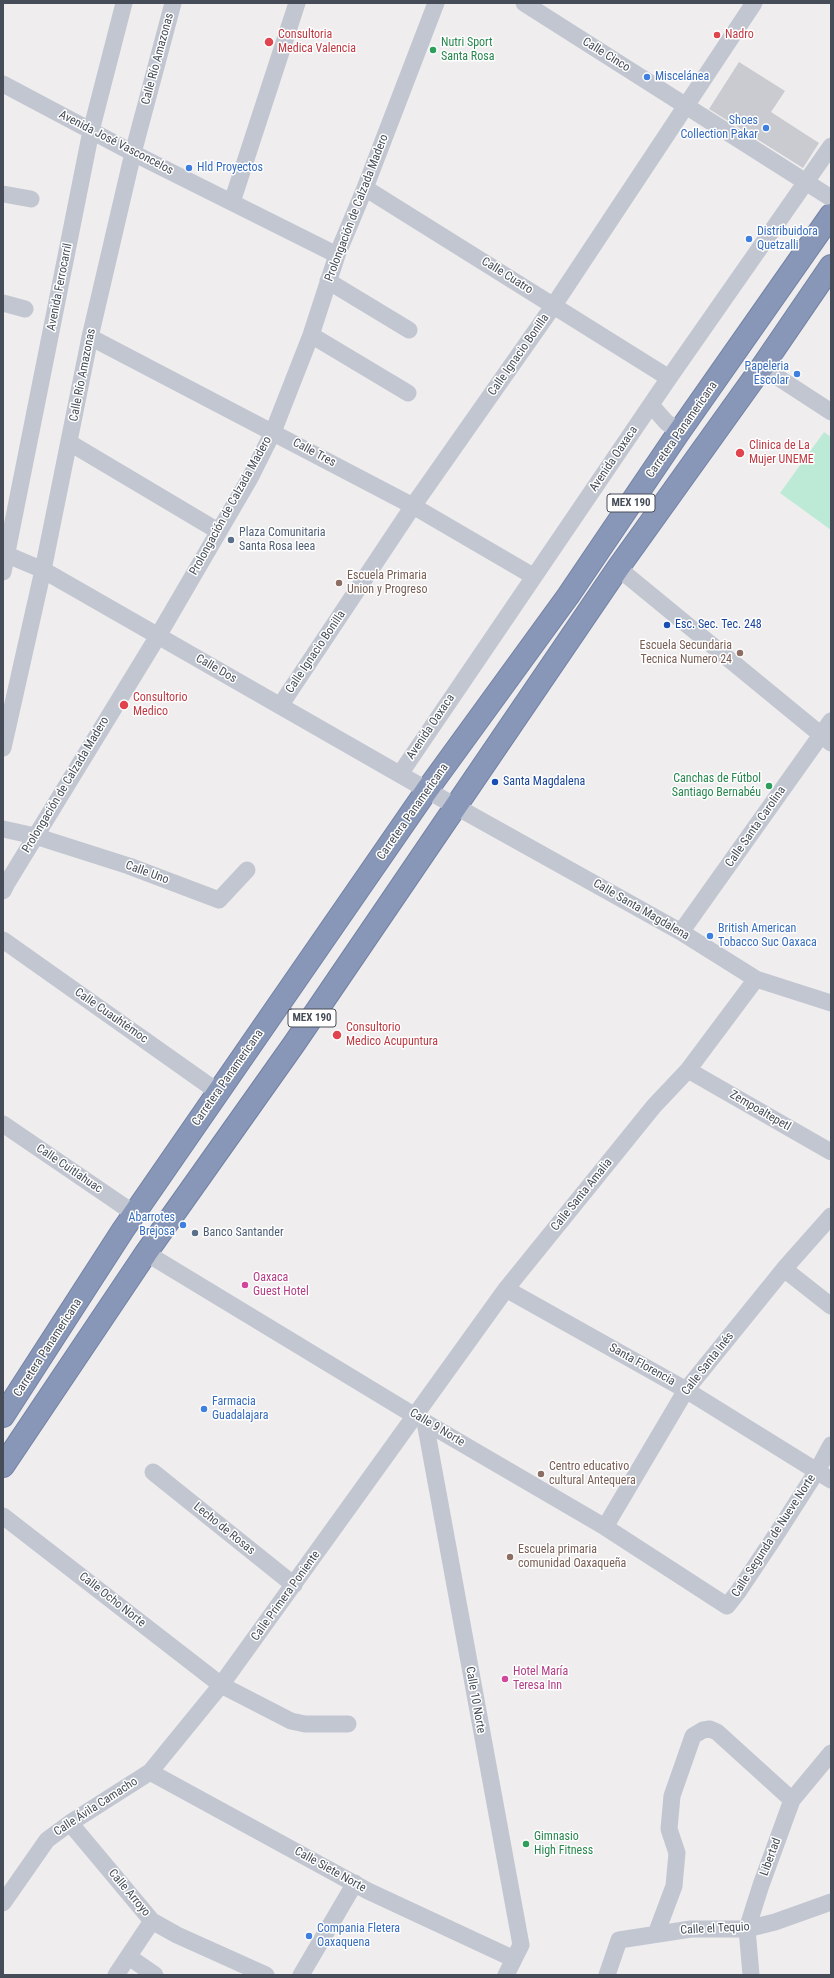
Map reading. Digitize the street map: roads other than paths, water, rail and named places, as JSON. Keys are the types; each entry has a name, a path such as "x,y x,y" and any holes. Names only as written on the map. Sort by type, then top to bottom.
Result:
{"highway":[{"name":"Carretera Panamericana","path":"3,1416 134,1214 218,1092 427,790 568,596 679,432 831,215"},
{"name":"MEX 190","path":"3,1466 146,1253 294,1044 618,568 762,367 831,266"}],"street":[{"name":"Avenida Ferrocarril","path":"3,572 5,553 91,131 124,3"},
{"name":"Calle Río Amazonas","path":"3,748 44,570 90,337 134,153 173,3"},
{"path":"232,202 297,3"},
{"name":"Prolongación de Calzada Madero","path":"3,891 35,836 158,636 250,478 273,432 311,336 337,255 365,188 436,3"},
{"name":"Calle Cinco","path":"524,3 831,198"},
{"name":"Calle Ignacio Bonilla","path":"280,706 413,506 554,305 754,3"},
{"name":"Avenida José Vasconcelos","path":"3,84 91,131 337,255"},
{"name":"Avenida Oaxaca","path":"400,774 533,576 831,146"},
{"name":"Calle Cuatro","path":"365,188 669,378"},
{"path":"3,194 31,199"},
{"path":"328,282 410,330"},
{"path":"3,303 25,309"},
{"path":"311,336 408,393"},
{"name":"Calle Tres","path":"90,337 413,506 533,576"},
{"path":"762,367 831,412"},
{"path":"651,405 666,422 679,432"},
{"path":"70,442 218,531"},
{"name":"Calle Dos","path":"5,553 44,570 427,790"},
{"path":"618,568 826,739"},
{"name":"Calle Santa Carolina","path":"681,932 826,739 831,721"},
{"name":"Calle Santa Magdalena","path":"427,790 681,932 756,979 831,1003"},
{"path":"3,829 35,836"},
{"name":"Calle Uno","path":"35,836 129,866 219,900 247,870"},
{"name":"Calle Cuauhtémoc","path":"3,940 218,1092"},
{"name":"Calle Santa Amalia","path":"420,1419 506,1289 654,1106 688,1070 756,979"},
{"name":"Zempoaltepetl","path":"688,1070 831,1152"},
{"name":"Calle Cuitlahuac","path":"3,1124 134,1214"},
{"name":"Calle Santa Inés","path":"606,1527 686,1390 784,1268 831,1216"},
{"name":"Calle 9 Norte","path":"146,1253 420,1419 606,1527 727,1606"},
{"path":"784,1268 831,1306"},
{"name":"Santa Florencia","path":"506,1289 686,1390 831,1480"},
{"name":"Calle Primera Poniente","path":"150,1772 221,1685 294,1585 420,1419"},
{"name":"Calle 10 Norte","path":"420,1419 521,1945 506,1975"},
{"name":"Calle Segunda de Nueve Norte","path":"727,1606 738,1592 817,1471 831,1445"},
{"name":"Lecho de Rosas","path":"153,1472 294,1585"},
{"name":"Calle Ocho Norte","path":"3,1516 221,1685 290,1721 305,1724 348,1724"},
{"path":"656,1934 674,1886 677,1853 668,1829 672,1796 693,1736 703,1730 710,1729 717,1732 792,1800"},
{"name":"Libertad","path":"751,1975 747,1929 760,1885 792,1800 831,1752"},
{"name":"Calle Siete Norte","path":"150,1772 368,1890 514,1959"},
{"name":"Calle Ávila Camacho","path":"3,1903 47,1840 70,1823 150,1772"},
{"name":"Calle Arroyo","path":"70,1823 152,1921 177,1936 266,1975"},
{"path":"301,1975 355,1883"},
{"name":"Calle el Tequio","path":"607,1975 619,1940 691,1929 747,1929 775,1922 831,1902"},
{"path":"116,1975 152,1921"},
{"path":"129,1957 156,1975"}],"place":[{"name":"Nadro","path":"717,35"},
{"name":"Consultoria Medica Valencia","path":"269,42"},
{"name":"Nutri Sport Santa Rosa","path":"433,50"},
{"name":"Miscelánea","path":"647,77"},
{"name":"Shoes Collection Pakar","path":"766,128"},
{"name":"Hld Proyectos","path":"189,168"},
{"name":"Distribuidora Quetzalli","path":"749,239"},
{"name":"Papeleria Escolar","path":"797,374"},
{"name":"Clinica de La Mujer UNEME","path":"740,453"},
{"name":"Plaza Comunitaria Santa Rosa Ieea","path":"231,540"},
{"name":"Escuela Primaria Union y Progreso","path":"339,583"},
{"name":"Esc. Sec. Tec. 248","path":"667,625"},
{"name":"Escuela Secundaria Tecnica Numero 24","path":"740,653"},
{"name":"Consultorio Medico","path":"124,705"},
{"name":"Santa Magdalena","path":"495,782"},
{"name":"Canchas de Fútbol Santiago Bernabéu","path":"769,786"},
{"name":"British American Tobacco Suc Oaxaca","path":"710,936"},
{"name":"Consultorio Medico Acupuntura","path":"337,1035"},
{"name":"Abarrotes Brejosa","path":"183,1225"},
{"name":"Banco Santander","path":"195,1233"},
{"name":"Oaxaca Guest Hotel","path":"245,1285"},
{"name":"Farmacia Guadalajara","path":"204,1409"},
{"name":"Centro educativo cultural Antequera","path":"541,1474"},
{"name":"Escuela primaria comunidad Oaxaqueña","path":"510,1557"},
{"name":"Hotel María Teresa Inn","path":"505,1679"},
{"name":"Gimnasio High Fitness","path":"526,1844"},
{"name":"Compania Fletera Oaxaquena","path":"309,1936"}]}
